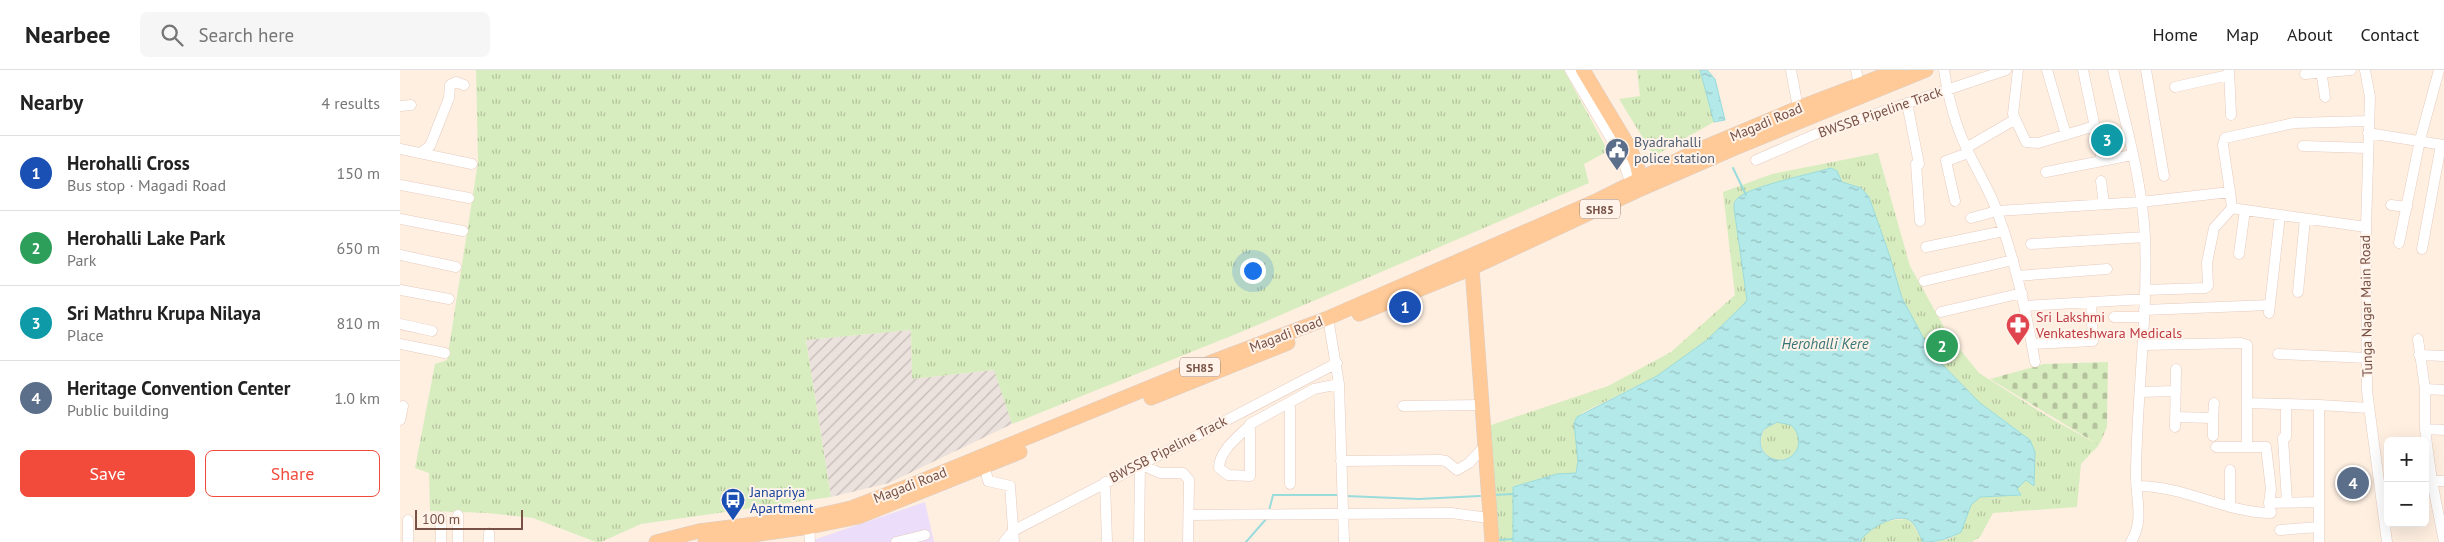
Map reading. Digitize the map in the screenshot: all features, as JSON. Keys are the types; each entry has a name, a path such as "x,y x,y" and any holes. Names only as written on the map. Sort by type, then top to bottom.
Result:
{"main road":[{"path":"1583,70 1628,145 1637,164 1637,183"},
{"name":"Magadi Road","path":"1803,113 1859,85 1898,70"},
{"name":"Magadi Road","path":"656,542 706,539 809,527 858,516 985,467 1469,263 1600,204 1637,183 1731,143 1803,113 1926,70"},
{"path":"1469,263 1490,529"},
{"name":"Magadi Road","path":"706,539 851,508 964,464 1214,361 1329,322"}],"street":[{"path":"1570,70 1637,183"},
{"path":"1792,70 1803,113 1816,134"},
{"path":"1856,70 1859,85"},
{"path":"1944,70 1947,90 1967,150 1997,212 2004,231 2022,293 2035,362"},
{"name":"BWSSB Pipeline Track","path":"1756,160 1816,134 2006,70"},
{"path":"2018,70 2014,120 2024,140 2030,144 2095,126"},
{"path":"2047,70 2066,135"},
{"path":"2083,70 2102,161"},
{"path":"2113,70 2132,155 2141,202 2145,237 2144,345 2135,474 2138,486 2138,525 2131,542"},
{"path":"2146,70 2164,176"},
{"path":"2305,74 2321,71 2351,70"},
{"name":"Tunga Nagar Main Road","path":"2365,70 2370,96 2366,227 2369,408 2387,542"},
{"path":"2399,243 2420,140 2439,70"},
{"path":"2321,71 2325,98"},
{"path":"2175,87 2229,73 2231,115"},
{"path":"420,153 430,146 449,98 450,85 456,82 464,85"},
{"path":"1907,103 1919,164 1916,164 1920,221"},
{"path":"1955,201 1946,160 1967,150 2014,120"},
{"path":"2025,306 2092,302 2205,288 2208,286 2207,263 2214,228 2232,208 2223,145 2225,138 2294,123 2368,121"},
{"path":"2368,133 2443,145 2422,249"},
{"path":"2303,146 2367,148"},
{"path":"400,149 472,164"},
{"path":"2046,172 2132,155"},
{"path":"2101,181 2104,204"},
{"path":"400,185 469,198"},
{"path":"1971,218 1997,212 2141,202 2230,192"},
{"path":"2391,205 2407,207"},
{"path":"2232,208 2366,227"},
{"path":"2239,254 2245,210"},
{"path":"2114,317 2269,309 2280,216"},
{"path":"400,219 463,231"},
{"path":"2298,292 2306,219"},
{"path":"1926,247 2004,231"},
{"path":"2031,244 2145,237"},
{"path":"400,255 456,267"},
{"path":"1924,281 2013,260"},
{"path":"2017,276 2107,269"},
{"path":"400,290 449,299"},
{"path":"1941,312 2022,293"},
{"path":"2032,344 2092,341 2092,302"},
{"path":"1329,322 1339,384 1344,542"},
{"path":"400,324 432,331"},
{"path":"2418,339 2425,390 2425,437"},
{"path":"400,344 445,353"},
{"path":"2144,345 2246,344 2248,350 2247,446"},
{"path":"2278,354 2367,358"},
{"path":"2419,355 2444,356"},
{"name":"BWSSB Pipeline Track","path":"1004,542 1013,531 1243,410 1337,363"},
{"path":"2176,369 2175,422 2213,418"},
{"path":"1307,378 1314,389"},
{"path":"1243,410 1249,425 1250,476 1228,475 1219,468 1220,459 1225,450 1249,425 1314,389 1339,384"},
{"path":"2425,390 2444,390"},
{"path":"2141,392 2176,391"},
{"path":"2213,436 2214,402"},
{"path":"2247,403 2369,408"},
{"path":"1290,404 1290,484"},
{"path":"1403,406 1481,404"},
{"path":"2286,404 2286,437 2283,438 2287,502"},
{"path":"2319,405 2319,542"},
{"path":"400,420 403,406"},
{"path":"2425,429 2444,430"},
{"path":"2138,486 2179,490 2230,507 2271,513 2269,503 2271,489 2266,448 2216,446"},
{"path":"1341,461 1440,460 1446,461 1457,470 1469,463 1484,447"},
{"path":"2376,451 2384,450"},
{"path":"1139,542 1140,464 1160,473 1183,473 1187,476 1190,484 1188,542"},
{"path":"2429,464 2444,542"},
{"path":"985,467 988,481 1010,486 1014,542"},
{"path":"2230,470 2230,507"},
{"path":"2432,481 2444,481"},
{"path":"1105,482 1107,542"},
{"path":"2269,503 2319,502"},
{"path":"1189,515 1451,513 1490,529"},
{"path":"458,515 458,542"},
{"path":"441,517 441,542"},
{"path":"408,520 408,542"},
{"path":"809,527 810,542"},
{"path":"2280,530 2319,527"},
{"path":"896,542 925,535"}],"shaded area":[{"path":"911,330 912,379 995,370 1012,424 889,483 831,497 806,340"},
{"path":"925,502 934,542 814,542 813,540"}],"green space":[{"path":"476,70 1564,70 1608,151 1584,164 1589,183 1241,332 1012,424 994,370 912,379 911,330 806,340 831,497 641,524 601,542 596,542 533,518 487,513 430,511 429,473 415,468 435,364 447,360 478,162"},
{"path":"1637,70 1700,70 1714,122 1654,156 1619,99 1640,96"},
{"path":"1878,153 1910,266 1949,336 1979,373 2052,419 2099,445 2081,464 2077,507 1993,513 1980,537 1972,542 1933,542 1949,539 1961,532 1971,504 1980,497 2021,495 2017,489 2026,480 2034,486 2030,440 1980,403 1932,354 1902,298 1869,197 1861,188 1842,182 1837,171 1831,168 1764,186 1741,196 1734,202 1747,300 1743,306 1707,340 1657,376 1582,413 1574,423 1578,461 1576,473 1557,474 1513,487 1513,542 1499,542 1488,426 1608,386 1671,352 1735,295 1723,192 1772,174"},
{"path":"2108,362 2107,427 2099,445 1990,379 2044,364"},
{"path":"1780,422 1794,427 1799,441 1794,455 1780,460 1766,455 1761,441 1766,427"},
{"path":"1907,519 1912,522 1923,542 1860,542 1868,531 1879,524"}],"water":[{"path":"1700,70 1707,70 1715,79 1725,120 1714,122"},
{"name":"Herohalli Kere","path":"1831,168 1837,171 1842,182 1861,188 1869,197 1902,298 1932,354 1980,403 2030,440 2035,452 2034,486 2026,480 2017,489 2021,495 1980,497 1971,505 1961,532 1933,541 1923,542 1911,521 1905,518 1898,518 1875,527 1860,542 1513,542 1513,487 1557,474 1576,473 1578,461 1574,423 1577,417 1657,376 1707,340 1747,300 1734,208 1736,200 1755,189","holes":["1777,422 1791,425 1798,435 1797,450 1784,460 1771,458 1763,451 1761,446 1761,435 1764,429"]}],"waterway":[{"path":"1733,168 1746,195"},
{"path":"1493,495 1513,494"},
{"path":"1269,511 1273,495 1339,495"},
{"path":"1346,496 1419,499 1480,496"},
{"path":"1246,542 1267,518"},
{"path":"1497,540 1513,539"}],"place":[{"name":"Sri Mathru Krupa Nilaya","path":"2107,140"},
{"name":"Byadrahalli police station","path":"1617,171"},
{"name":"Herohalli Cross","path":"1405,307"},
{"name":"Herohalli Lake Park","path":"1942,346"},
{"name":"Sri Lakshmi Venkateshwara Medicals","path":"2018,346"},
{"name":"Heritage Convention Center","path":"2353,483"},
{"name":"Janapriya Apartment","path":"733,521"}]}
